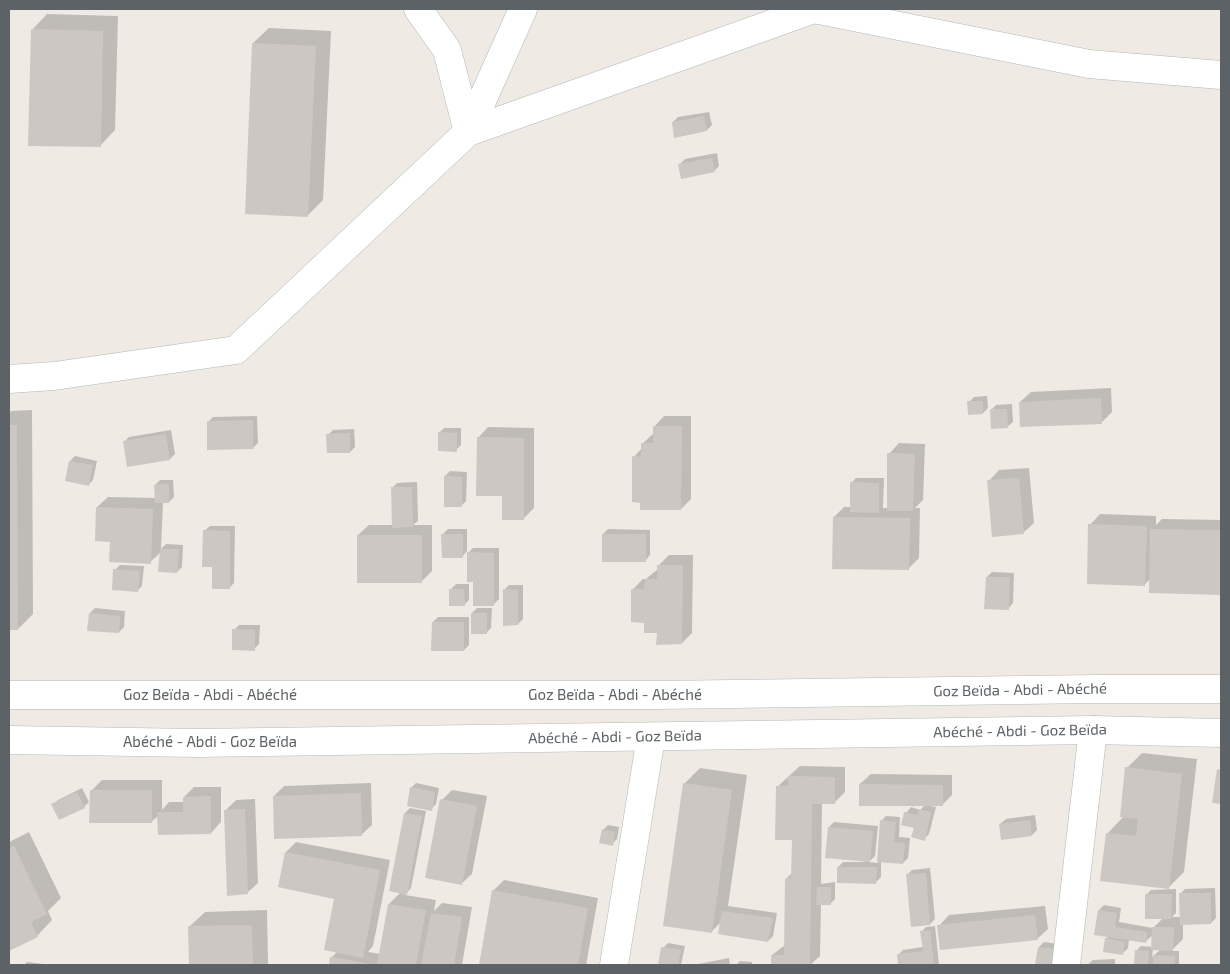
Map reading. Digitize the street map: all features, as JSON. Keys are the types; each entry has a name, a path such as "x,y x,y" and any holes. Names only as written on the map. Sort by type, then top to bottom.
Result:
{"main road":[{"path":"418,9 447,50 468,132"},
{"path":"9,379 54,376 236,350 468,132 523,9"},
{"path":"468,132 814,9 1089,64 1221,75"},
{"name":"Goz Beïda - Abdi - Abéché","path":"9,695 659,695 1221,689"},
{"path":"1066,965 1093,730"},
{"name":"Abéché - Abdi - Goz Beïda","path":"9,740 196,743 1093,730 1221,732"},
{"path":"614,965 651,737"}],"building":[{"path":"31,29 103,31 101,147 28,146"},
{"path":"252,43 316,46 308,217 245,214"},
{"path":"704,116 707,131 674,138 672,122"},
{"path":"712,158 715,172 681,179 678,164"},
{"path":"1101,398 1102,424 1020,427 1019,402"},
{"path":"967,401 983,401 983,414 968,415"},
{"path":"990,409 1007,409 1008,428 991,429"},
{"path":"253,420 253,449 207,450 207,421"},
{"path":"9,425 17,425 18,630 9,630"},
{"path":"653,426 682,426 681,510 640,510 640,503 632,502 632,456 641,457 641,443 653,443"},
{"path":"438,432 457,433 457,452 438,451"},
{"path":"350,433 350,453 327,453 326,434"},
{"path":"166,434 170,460 127,467 123,441"},
{"path":"477,437 524,438 524,520 502,520 502,496 476,496"},
{"path":"887,453 915,454 913,511 887,511"},
{"path":"69,461 93,465 89,486 65,481"},
{"path":"444,476 462,477 462,507 444,507"},
{"path":"1019,478 1024,534 992,537 987,480"},
{"path":"850,482 879,483 879,513 850,512"},
{"path":"169,484 169,503 155,503 154,485"},
{"path":"391,487 412,487 413,527 392,528"},
{"path":"96,507 153,509 151,564 109,562 110,542 95,541"},
{"path":"833,517 910,518 909,570 832,569"},
{"path":"1088,524 1147,526 1145,586 1087,584"},
{"path":"1150,529 1221,530 1221,595 1149,593"},
{"path":"203,530 230,531 230,589 212,589 212,567 202,567"},
{"path":"441,534 463,534 463,558 442,558"},
{"path":"602,534 646,534 646,562 602,562"},
{"path":"357,535 422,535 422,583 357,583"},
{"path":"160,549 179,549 177,573 158,572"},
{"path":"467,552 494,553 494,606 473,606 473,582 467,582"},
{"path":"657,565 683,565 682,644 656,645 657,633 644,633 644,623 631,622 631,589 644,589 645,579 657,579"},
{"path":"113,569 140,571 138,592 112,590"},
{"path":"986,577 1010,577 1009,610 984,609"},
{"path":"449,589 464,589 465,606 449,606"},
{"path":"503,589 518,590 518,625 503,626"},
{"path":"89,613 120,616 119,633 87,631"},
{"path":"471,613 487,613 487,634 471,634"},
{"path":"432,622 464,622 464,651 431,651"},
{"path":"232,629 255,630 255,651 232,650"},
{"path":"1125,767 1182,774 1169,889 1100,881 1106,833 1136,836 1138,819 1120,817"},
{"path":"1217,769 1221,770 1221,804 1212,803"},
{"path":"788,776 835,777 835,804 812,804 810,965 771,965 771,955 784,955 785,879 791,878 792,840 775,840 776,786 788,786"},
{"path":"683,783 732,790 712,933 663,926"},
{"path":"859,784 943,785 943,806 859,806"},
{"path":"410,787 435,792 432,811 407,806"},
{"path":"90,790 152,790 152,823 89,823"},
{"path":"77,792 85,808 59,820 51,804"},
{"path":"361,793 362,836 274,839 273,796"},
{"path":"211,796 211,834 158,835 157,812 183,812 183,797"},
{"path":"440,799 477,806 462,885 425,878"},
{"path":"245,809 248,894 227,896 224,810"},
{"path":"919,809 931,812 925,841 911,837 914,828 901,825 904,812 917,815"},
{"path":"404,813 422,816 407,895 389,891"},
{"path":"880,820 896,822 894,842 905,843 903,864 877,862"},
{"path":"1030,820 1032,836 1001,840 999,824"},
{"path":"828,827 873,831 870,862 825,858"},
{"path":"602,829 615,832 613,846 599,843"},
{"path":"14,846 47,914 31,922 38,937 9,951 9,848"},
{"path":"285,852 380,870 363,958 324,950 334,899 278,887"},
{"path":"837,867 877,867 876,884 837,883"},
{"path":"926,873 930,925 911,927 906,874"},
{"path":"817,887 831,887 831,905 816,905"},
{"path":"492,890 588,908 578,965 479,965"},
{"path":"1179,893 1211,893 1211,924 1180,925"},
{"path":"1145,894 1172,894 1171,919 1145,919"},
{"path":"388,904 426,910 416,965 377,965"},
{"path":"1098,910 1117,913 1115,927 1147,932 1146,943 1094,935"},
{"path":"722,911 773,918 768,942 718,934"},
{"path":"431,913 462,917 454,965 421,965"},
{"path":"1035,915 1038,940 940,950 937,925"},
{"path":"252,925 253,965 189,965 188,926"},
{"path":"1152,927 1174,927 1173,951 1151,950"},
{"path":"930,930 934,965 898,965 897,954 923,951 920,931"},
{"path":"1105,938 1125,942 1123,955 1103,952"},
{"path":"661,947 681,950 678,965 658,965"},
{"path":"1038,947 1055,949 1053,965 1035,965"},
{"path":"1135,950 1149,951 1148,965 1134,965"},
{"path":"1153,955 1175,956 1174,965 1153,965"},
{"path":"330,957 372,964 372,965 329,965"}]}
